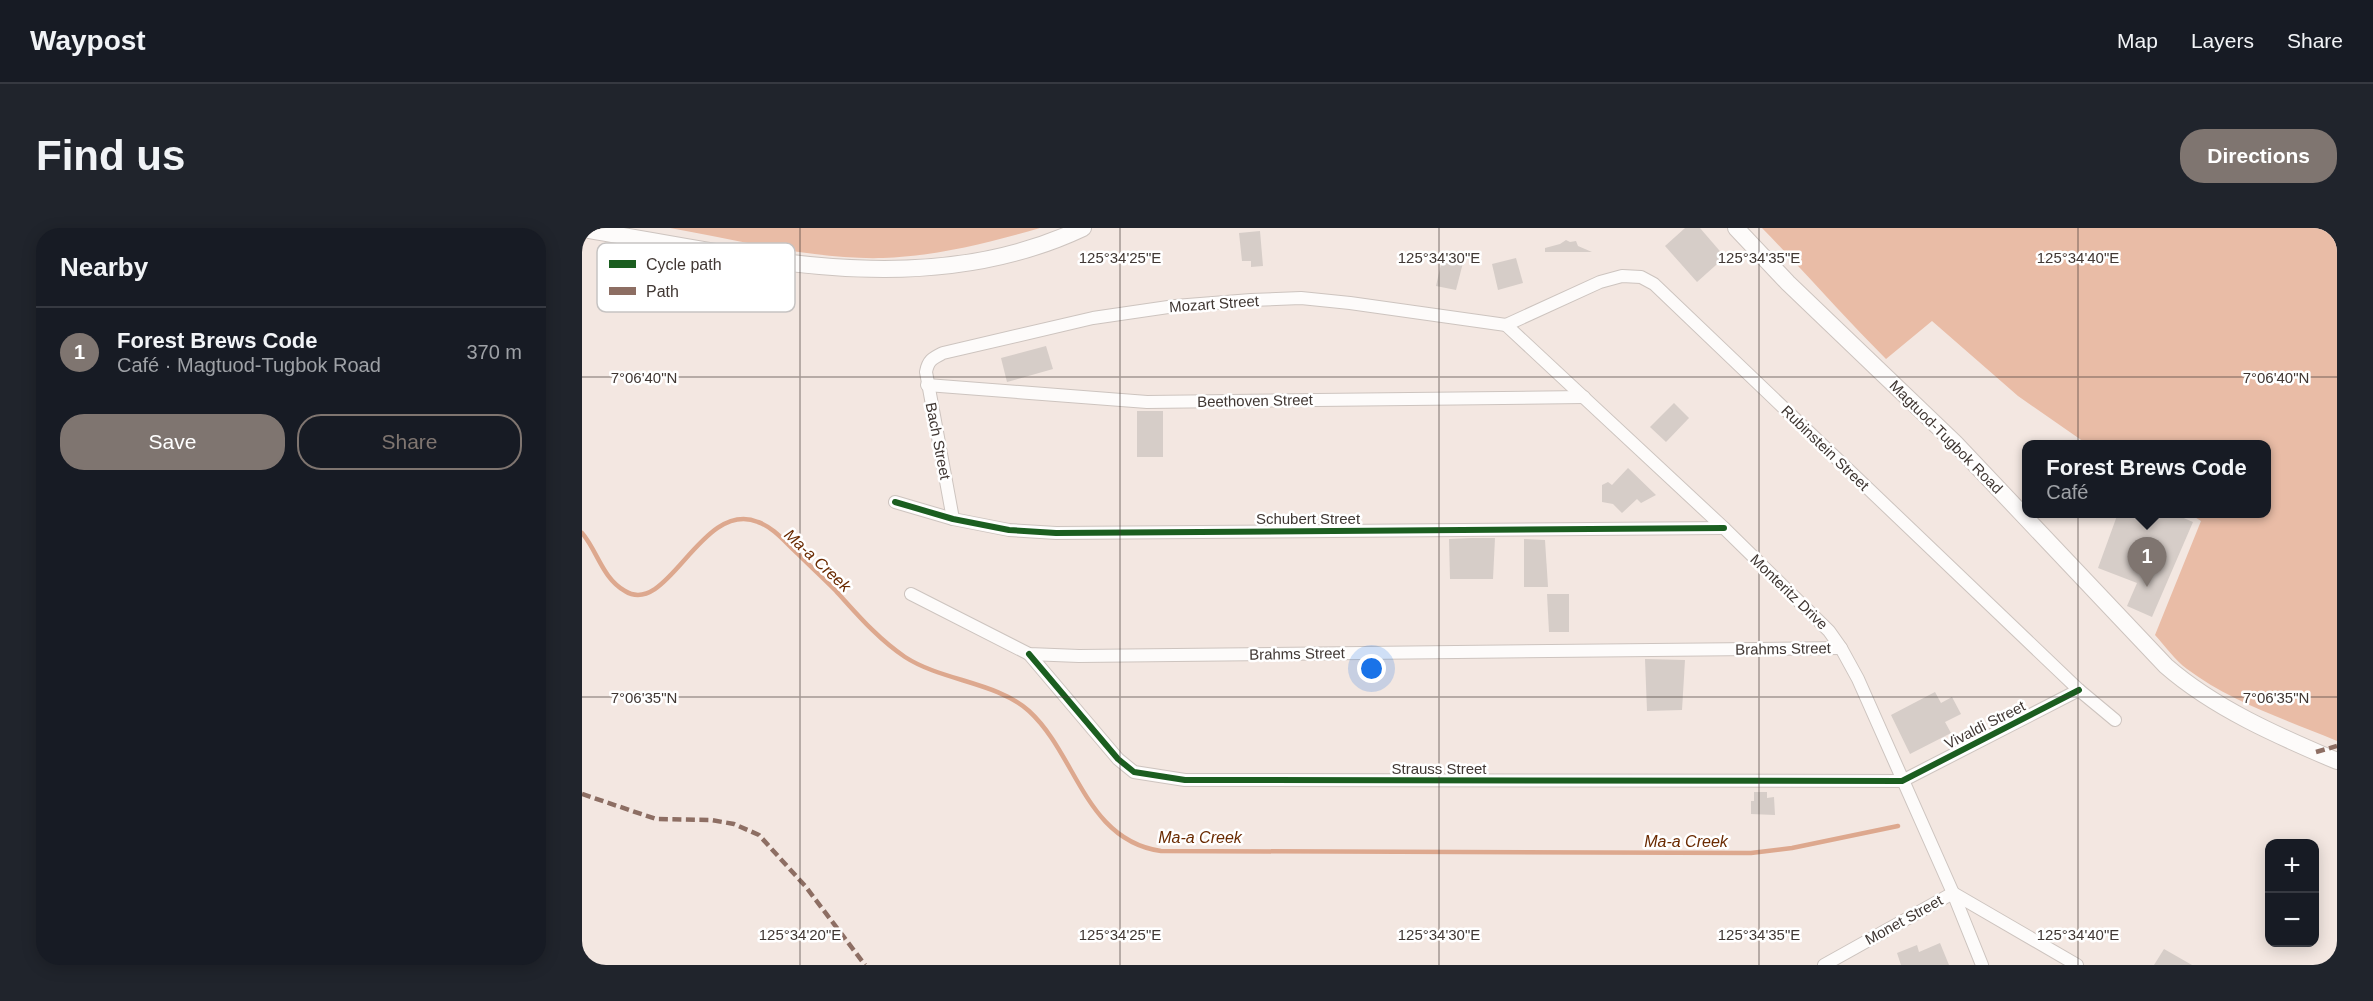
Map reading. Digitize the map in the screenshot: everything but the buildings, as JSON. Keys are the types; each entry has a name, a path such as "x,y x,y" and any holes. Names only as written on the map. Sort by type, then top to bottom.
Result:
{"main road":[{"path":"795,263 832,268 878,270 928,268 976,262 1027,251 1083,228"},
{"name":"Magtuod-Tugbok Road","path":"1736,228 1788,283 1955,443 2022,513"},
{"path":"582,229 668,243"},
{"name":"Magtuod-Tugbok Road","path":"2026,518 2186,684 2243,716 2337,761"}],"street":[{"name":"Rubinstein Street","path":"1506,325 1600,282 1622,276 1641,277 1654,284 2079,690 2115,720"},
{"name":"Mozart Street","path":"928,363 943,353 1093,318 1175,306 1251,300 1301,298 1506,325"},
{"name":"Monteritz Drive","path":"1506,325 1724,528 1813,614 1841,648 1858,680 1953,893 1982,965"},
{"name":"Bach Street","path":"928,363 927,385 953,519"},
{"name":"Beethoven Street","path":"927,385 1147,402 1584,397"},
{"name":"Schubert Street","path":"895,502 953,519 1009,530 1056,533 1724,528"},
{"name":"Brahms Street","path":"911,594 1029,654 1102,656 1841,648"},
{"name":"Strauss Street","path":"1029,654 1118,759 1134,772 1166,778 1185,780 1902,781"},
{"name":"Vivaldi Street","path":"1902,781 2079,690"},
{"name":"Monet Street","path":"1824,965 1953,893"},
{"path":"1953,893 2077,965"}],"shaded area":[{"path":"670,228 1040,228 962,248 903,257 830,256 795,252 795,243 749,243"},
{"path":"1762,228 2337,228 2337,741 2260,710 2204,681 2174,657 2155,635 2201,521 2196,518 2271,518 2271,440 2081,440 2018,396 1932,321 1886,359"}],"waterway":[{"name":"Ma-a Creek","path":"582,533 611,579 625,591 641,595 656,588 671,575 702,541 719,527 738,519 764,524 784,540 895,650 920,665 1001,694 1016,701 1029,711 1045,729 1098,813 1115,831 1135,844 1161,851 1751,853 1792,848 1898,826"}],"marked path":[{"path":"2316,752 2337,746"},
{"path":"582,794 656,819 711,820 734,824 759,835 806,887 865,965"}],"cycle path":[{"path":"895,502 953,519 1009,530 1056,533 1724,528"},
{"path":"1029,654 1118,759 1134,772 1185,780 1902,781 2079,690"}],"place":[{"name":"Forest Brews Code","path":"2147,587"}]}
